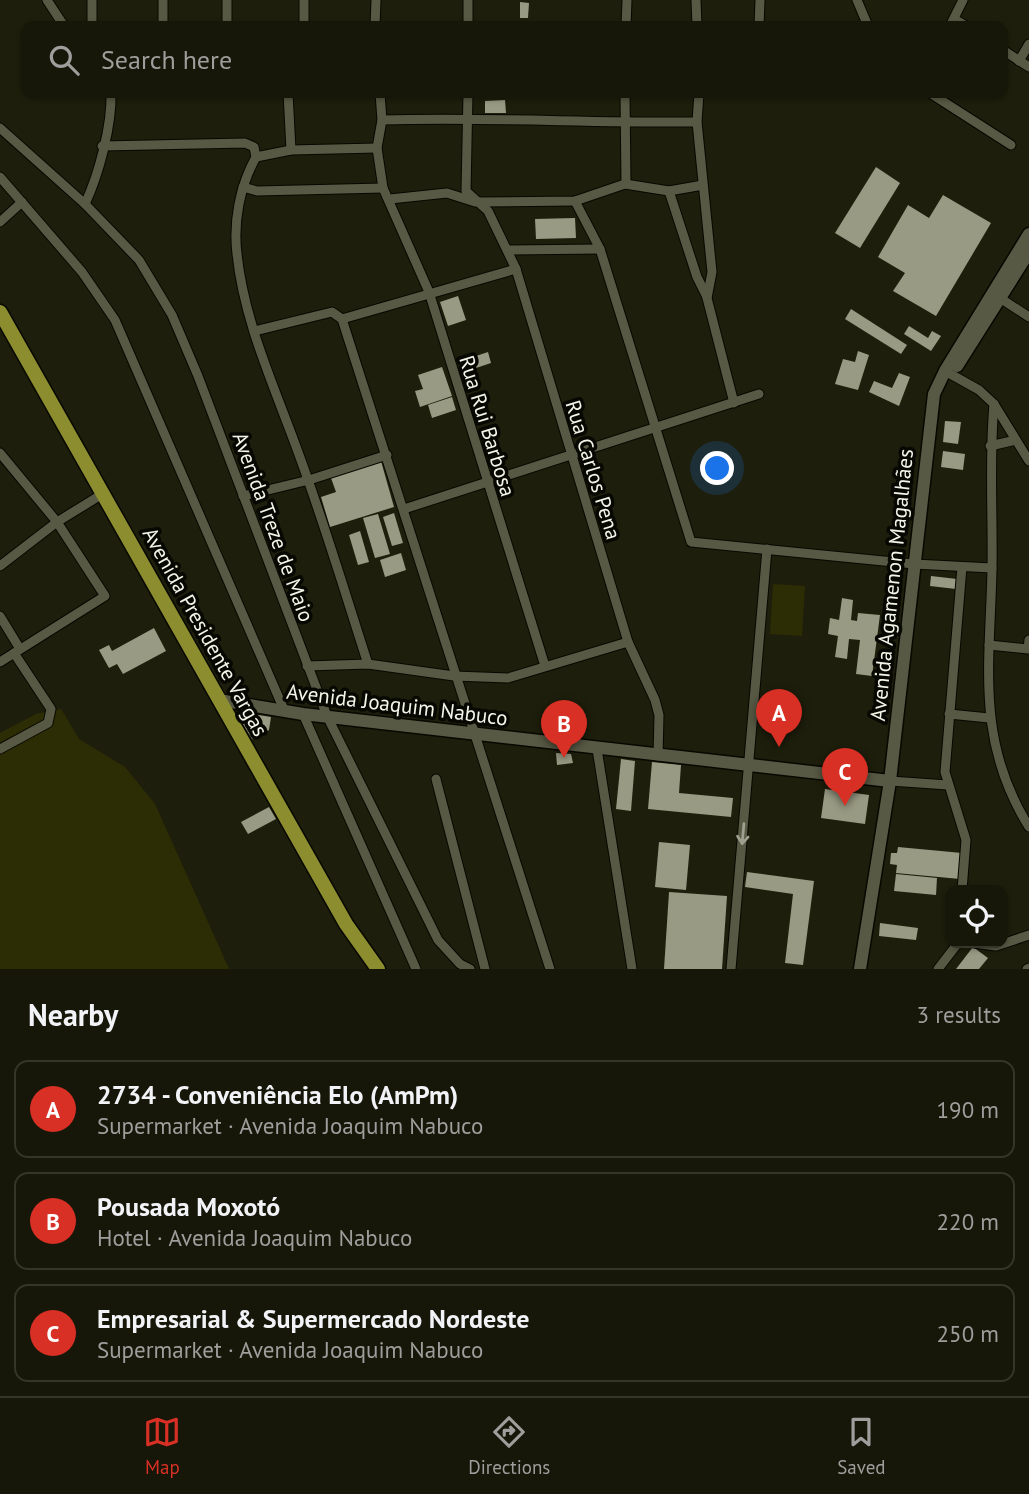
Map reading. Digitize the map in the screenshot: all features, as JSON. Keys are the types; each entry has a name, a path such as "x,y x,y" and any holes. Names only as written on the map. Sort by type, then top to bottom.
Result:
{"main road":[{"name":"Avenida Agamenon Magalhães","path":"997,296 1029,234"},
{"name":"Avenida Agamenon Magalhães","path":"860,969 890,781 934,394 997,296 1029,252"},
{"name":"Avenida Presidente Vargas","path":"0,312 346,924 378,969"},
{"name":"Avenida Joaquim Nabuco","path":"219,700 285,712 890,781"}],"street":[{"path":"47,0 61,21"},
{"path":"92,0 92,21"},
{"path":"163,0 163,21"},
{"path":"227,0 227,21"},
{"path":"304,0 304,21"},
{"path":"375,21 376,0"},
{"path":"468,0 468,21"},
{"path":"626,21 627,0"},
{"path":"696,0 697,21"},
{"path":"759,21 760,0"},
{"path":"857,0 866,21"},
{"path":"952,21 963,0"},
{"path":"1019,61 1029,44"},
{"path":"1008,53 1029,67"},
{"path":"85,204 93,186 111,111 111,98"},
{"path":"288,98 290,150"},
{"path":"243,187 257,191 383,188 377,148 382,120 380,98"},
{"path":"468,98 466,191 475,202"},
{"path":"625,98 626,184"},
{"path":"698,98 696,122 712,272 707,298"},
{"path":"938,98 1012,145"},
{"path":"382,120 468,118 624,123 696,122"},
{"name":"Avenida Treze de Maio","path":"0,128 85,204 139,260 172,315 327,716 438,940 460,964 470,969"},
{"path":"102,146 245,143 255,152 377,148"},
{"path":"255,152 244,177 237,211 236,253 243,295 309,480 368,664"},
{"path":"0,177 82,272 115,320 285,712"},
{"path":"390,199 447,193 475,202 575,201 626,184 668,191 703,185"},
{"name":"Rua Rui Barbosa","path":"383,188 429,292 485,482 545,666"},
{"path":"668,191 697,277 707,298 734,403"},
{"path":"575,201 600,249 691,542 914,564 992,568"},
{"path":"0,222 22,202"},
{"name":"Rua Carlos Pena","path":"475,202 488,211 516,269 628,642 655,700 659,715 658,756"},
{"path":"509,250 600,249"},
{"path":"342,319 516,269"},
{"path":"997,296 1029,317"},
{"path":"255,331 332,312 342,319 404,509 454,676 550,969"},
{"path":"948,373 979,390 994,404 1029,461"},
{"path":"404,509 759,394"},
{"path":"994,404 990,446 992,568 987,693 989,718 1014,803 1029,827"},
{"path":"990,446 1016,440"},
{"path":"0,453 57,522 105,596 0,662"},
{"path":"243,496 309,480 387,455"},
{"path":"0,566 57,522 104,493"},
{"path":"731,969 767,549"},
{"path":"0,554 11,557"},
{"path":"962,567 945,772 966,840 962,885"},
{"path":"0,617 51,709 48,723 0,749"},
{"path":"989,645 1028,649 1029,640"},
{"path":"307,666 368,664 454,676 508,678 628,642"},
{"path":"303,714 416,969"},
{"path":"949,714 989,718"},
{"path":"597,749 632,969"},
{"path":"436,779 485,969"},
{"name":"Avenida Joaquim Nabuco","path":"890,781 948,785"},
{"path":"1008,942 1029,935"},
{"path":"938,969 954,948"}],"shaded area":[{"path":"773,584 805,586 802,636 770,634"},
{"path":"61,709 79,739 125,767 155,804 229,969 0,969 0,733 36,714"}],"building":[{"path":"520,2 529,3 528,18 520,18"},
{"path":"505,100 506,113 485,113 485,101"},
{"path":"876,167 900,183 860,248 835,233"},
{"path":"943,195 991,223 936,316 893,291 905,273 878,257 908,205 929,218"},
{"path":"575,218 576,238 536,239 535,219"},
{"path":"458,296 466,320 448,326 440,302"},
{"path":"851,309 907,345 901,354 845,319"},
{"path":"909,326 928,338 932,331 941,336 931,351 904,334"},
{"path":"858,351 869,355 858,390 835,384 843,359 855,362"},
{"path":"488,352 491,363 461,373 458,362"},
{"path":"442,367 452,396 420,407 415,391 423,389 418,375"},
{"path":"899,373 910,377 899,406 869,392 874,381 892,388"},
{"path":"452,397 456,410 432,418 428,405"},
{"path":"945,421 961,422 958,444 943,442"},
{"path":"943,451 965,454 963,470 941,467"},
{"path":"381,461 394,507 330,527 321,497 336,492 331,478"},
{"path":"394,513 403,543 392,546 383,517"},
{"path":"378,514 390,554 375,558 363,518"},
{"path":"360,531 369,562 358,565 349,535"},
{"path":"401,553 406,570 385,577 380,560"},
{"path":"931,576 957,579 956,589 930,586"},
{"path":"842,598 853,600 851,620 857,621 858,613 880,615 872,676 856,674 860,640 849,639 847,659 835,657 838,636 828,634 830,618 839,620"},
{"path":"154,628 166,651 123,674 117,664 109,668 99,650 109,645 112,651"},
{"path":"247,713 271,717 269,730 252,739 240,719"},
{"path":"556,753 571,754 573,763 557,765"},
{"path":"621,759 635,761 631,811 616,809"},
{"path":"652,762 681,765 679,793 733,798 731,817 648,809"},
{"path":"825,789 869,795 865,824 821,818"},
{"path":"269,807 276,819 248,834 241,822"},
{"path":"659,842 690,845 686,890 655,887"},
{"path":"898,847 962,853 960,879 896,873 897,865 890,864 891,853 897,853"},
{"path":"747,872 814,881 803,965 785,963 793,894 745,887"},
{"path":"896,874 937,878 936,895 894,891"},
{"path":"669,892 727,896 722,969 664,969"},
{"path":"880,923 918,928 916,940 879,936"},
{"path":"972,948 988,958 979,969 956,969"}],"place":[{"name":"2734 - Conveniência Elo (AmPm)","path":"779,747"},
{"name":"Pousada Moxotó","path":"564,758"},
{"name":"Empresarial & Supermercado Nordeste","path":"845,806"}]}
